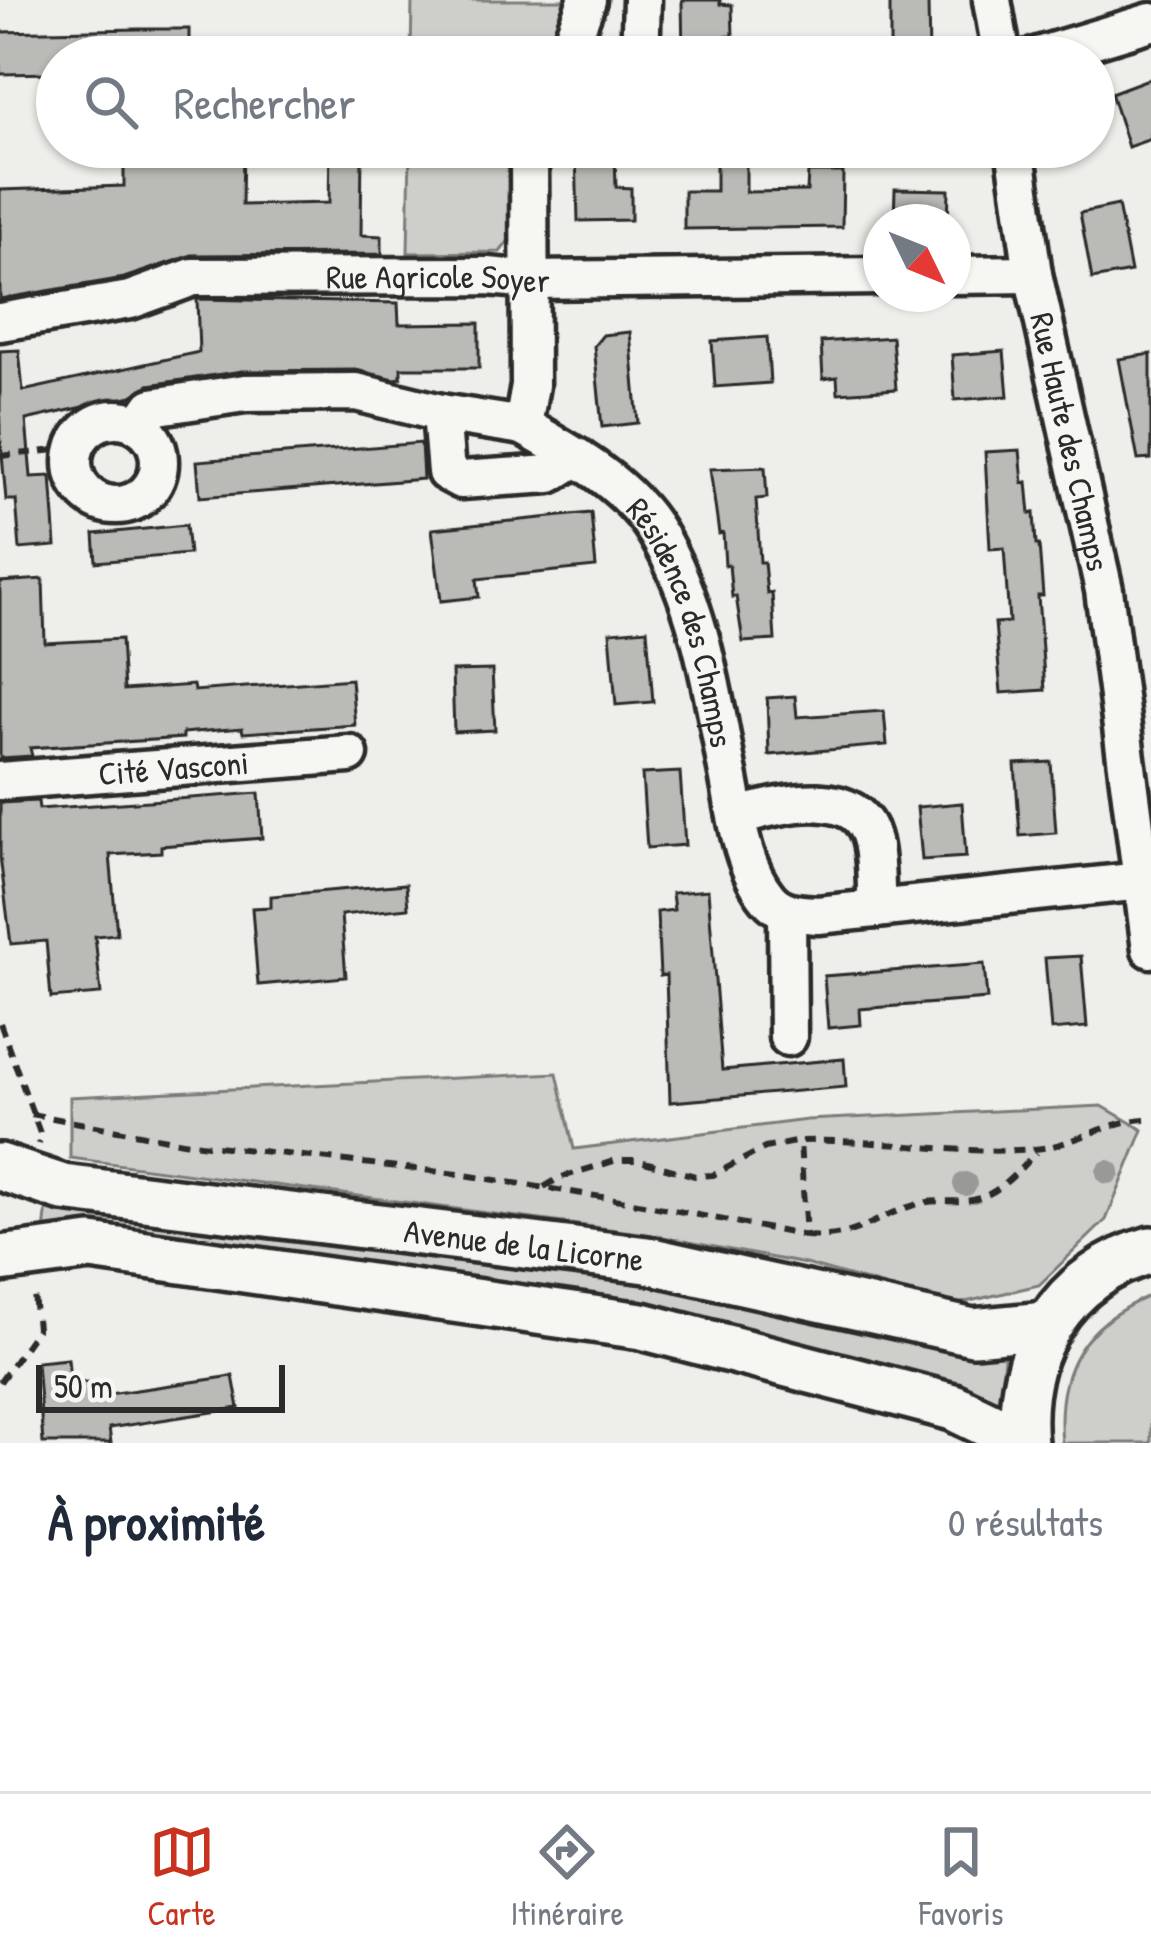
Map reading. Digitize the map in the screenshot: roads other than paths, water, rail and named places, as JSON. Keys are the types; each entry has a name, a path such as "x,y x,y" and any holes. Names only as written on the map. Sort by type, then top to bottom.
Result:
{"main road":[{"name":"Avenue de la Licorne","path":"0,1167 63,1188 646,1260 973,1331 1046,1325"},
{"name":"Avenue de la Licorne","path":"13,1257 91,1246 642,1326 953,1407 1024,1442"},
{"path":"1024,1442 1022,1401 1030,1362 1046,1325 1079,1286 1122,1258 1151,1250"}],"street":[{"path":"574,36 587,0"},
{"path":"641,36 642,0"},
{"path":"992,0 998,36"},
{"path":"1105,36 1151,22"},
{"path":"523,426 530,385 530,168"},
{"name":"Rue Haute des Champs","path":"1018,168 1033,274 1103,590 1147,881 1151,949"},
{"path":"971,275 1033,274"},
{"name":"Rue Agricole Soyer","path":"0,322 130,300 194,277 863,276"},
{"name":"Résidence des Champs","path":"139,425 152,407 245,393 356,392 441,413 523,426 578,457 629,499 656,531 685,589 704,652 754,878 771,903 787,913"},
{"path":"441,413 446,472 461,480 550,474 578,457"},
{"name":"Résidence des Champs","path":"127,420 139,425 158,448 157,477 149,490 123,504 95,499 83,490 73,462 81,436 102,421 127,420"},
{"name":"Cité Vasconi","path":"0,782 349,754"},
{"path":"737,816 794,802 830,804 857,815 872,837 877,909"},
{"path":"788,1037 787,913 818,915 1147,881"}]}
